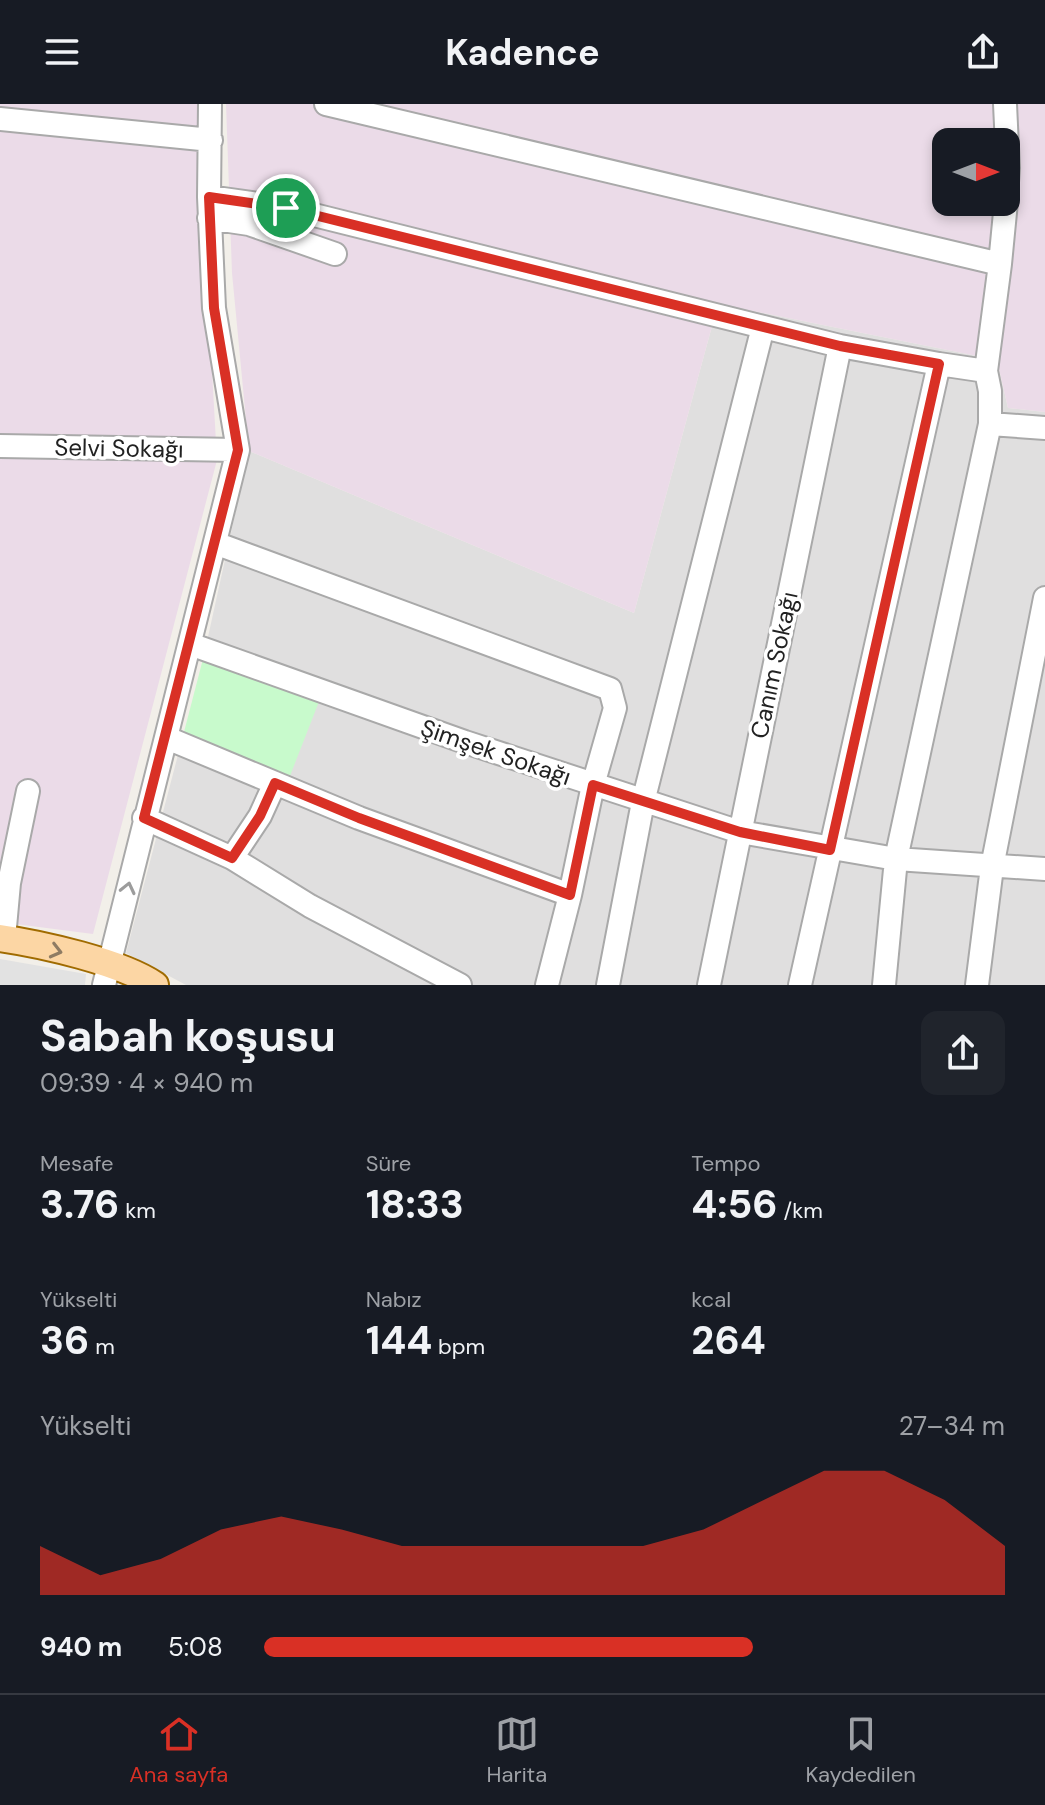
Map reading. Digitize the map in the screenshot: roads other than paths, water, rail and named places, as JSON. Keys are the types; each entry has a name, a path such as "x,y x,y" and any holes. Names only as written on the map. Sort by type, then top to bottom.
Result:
{"main road":[{"path":"2,938 108,975 143,977 155,985"}],"street":[{"path":"108,975 144,818 167,738 238,450 214,308 209,207 210,104"},
{"path":"326,104 1000,264"},
{"path":"1005,104 1006,128"},
{"path":"0,119 211,140"},
{"path":"209,207 335,254"},
{"path":"209,207 286,208 840,346 986,371"},
{"path":"884,985 896,859 990,424 990,391 986,371 1004,216"},
{"path":"608,985 643,802 763,327"},
{"name":"Canım Sokağı","path":"709,985 840,346"},
{"path":"800,985 939,364"},
{"path":"990,424 1045,428"},
{"name":"Selvi Sokağı","path":"0,446 238,450"},
{"path":"215,543 610,689 615,708 593,785 547,985"},
{"path":"977,985 992,867 1045,598"},
{"name":"Şimşek Sokağı","path":"190,644 593,785 740,832 896,859 1045,869"},
{"path":"167,738 359,818 570,895"},
{"path":"232,858 260,816 275,783"},
{"path":"2,938 9,883 28,791"},
{"path":"144,818 232,858 310,906 460,985"}]}
